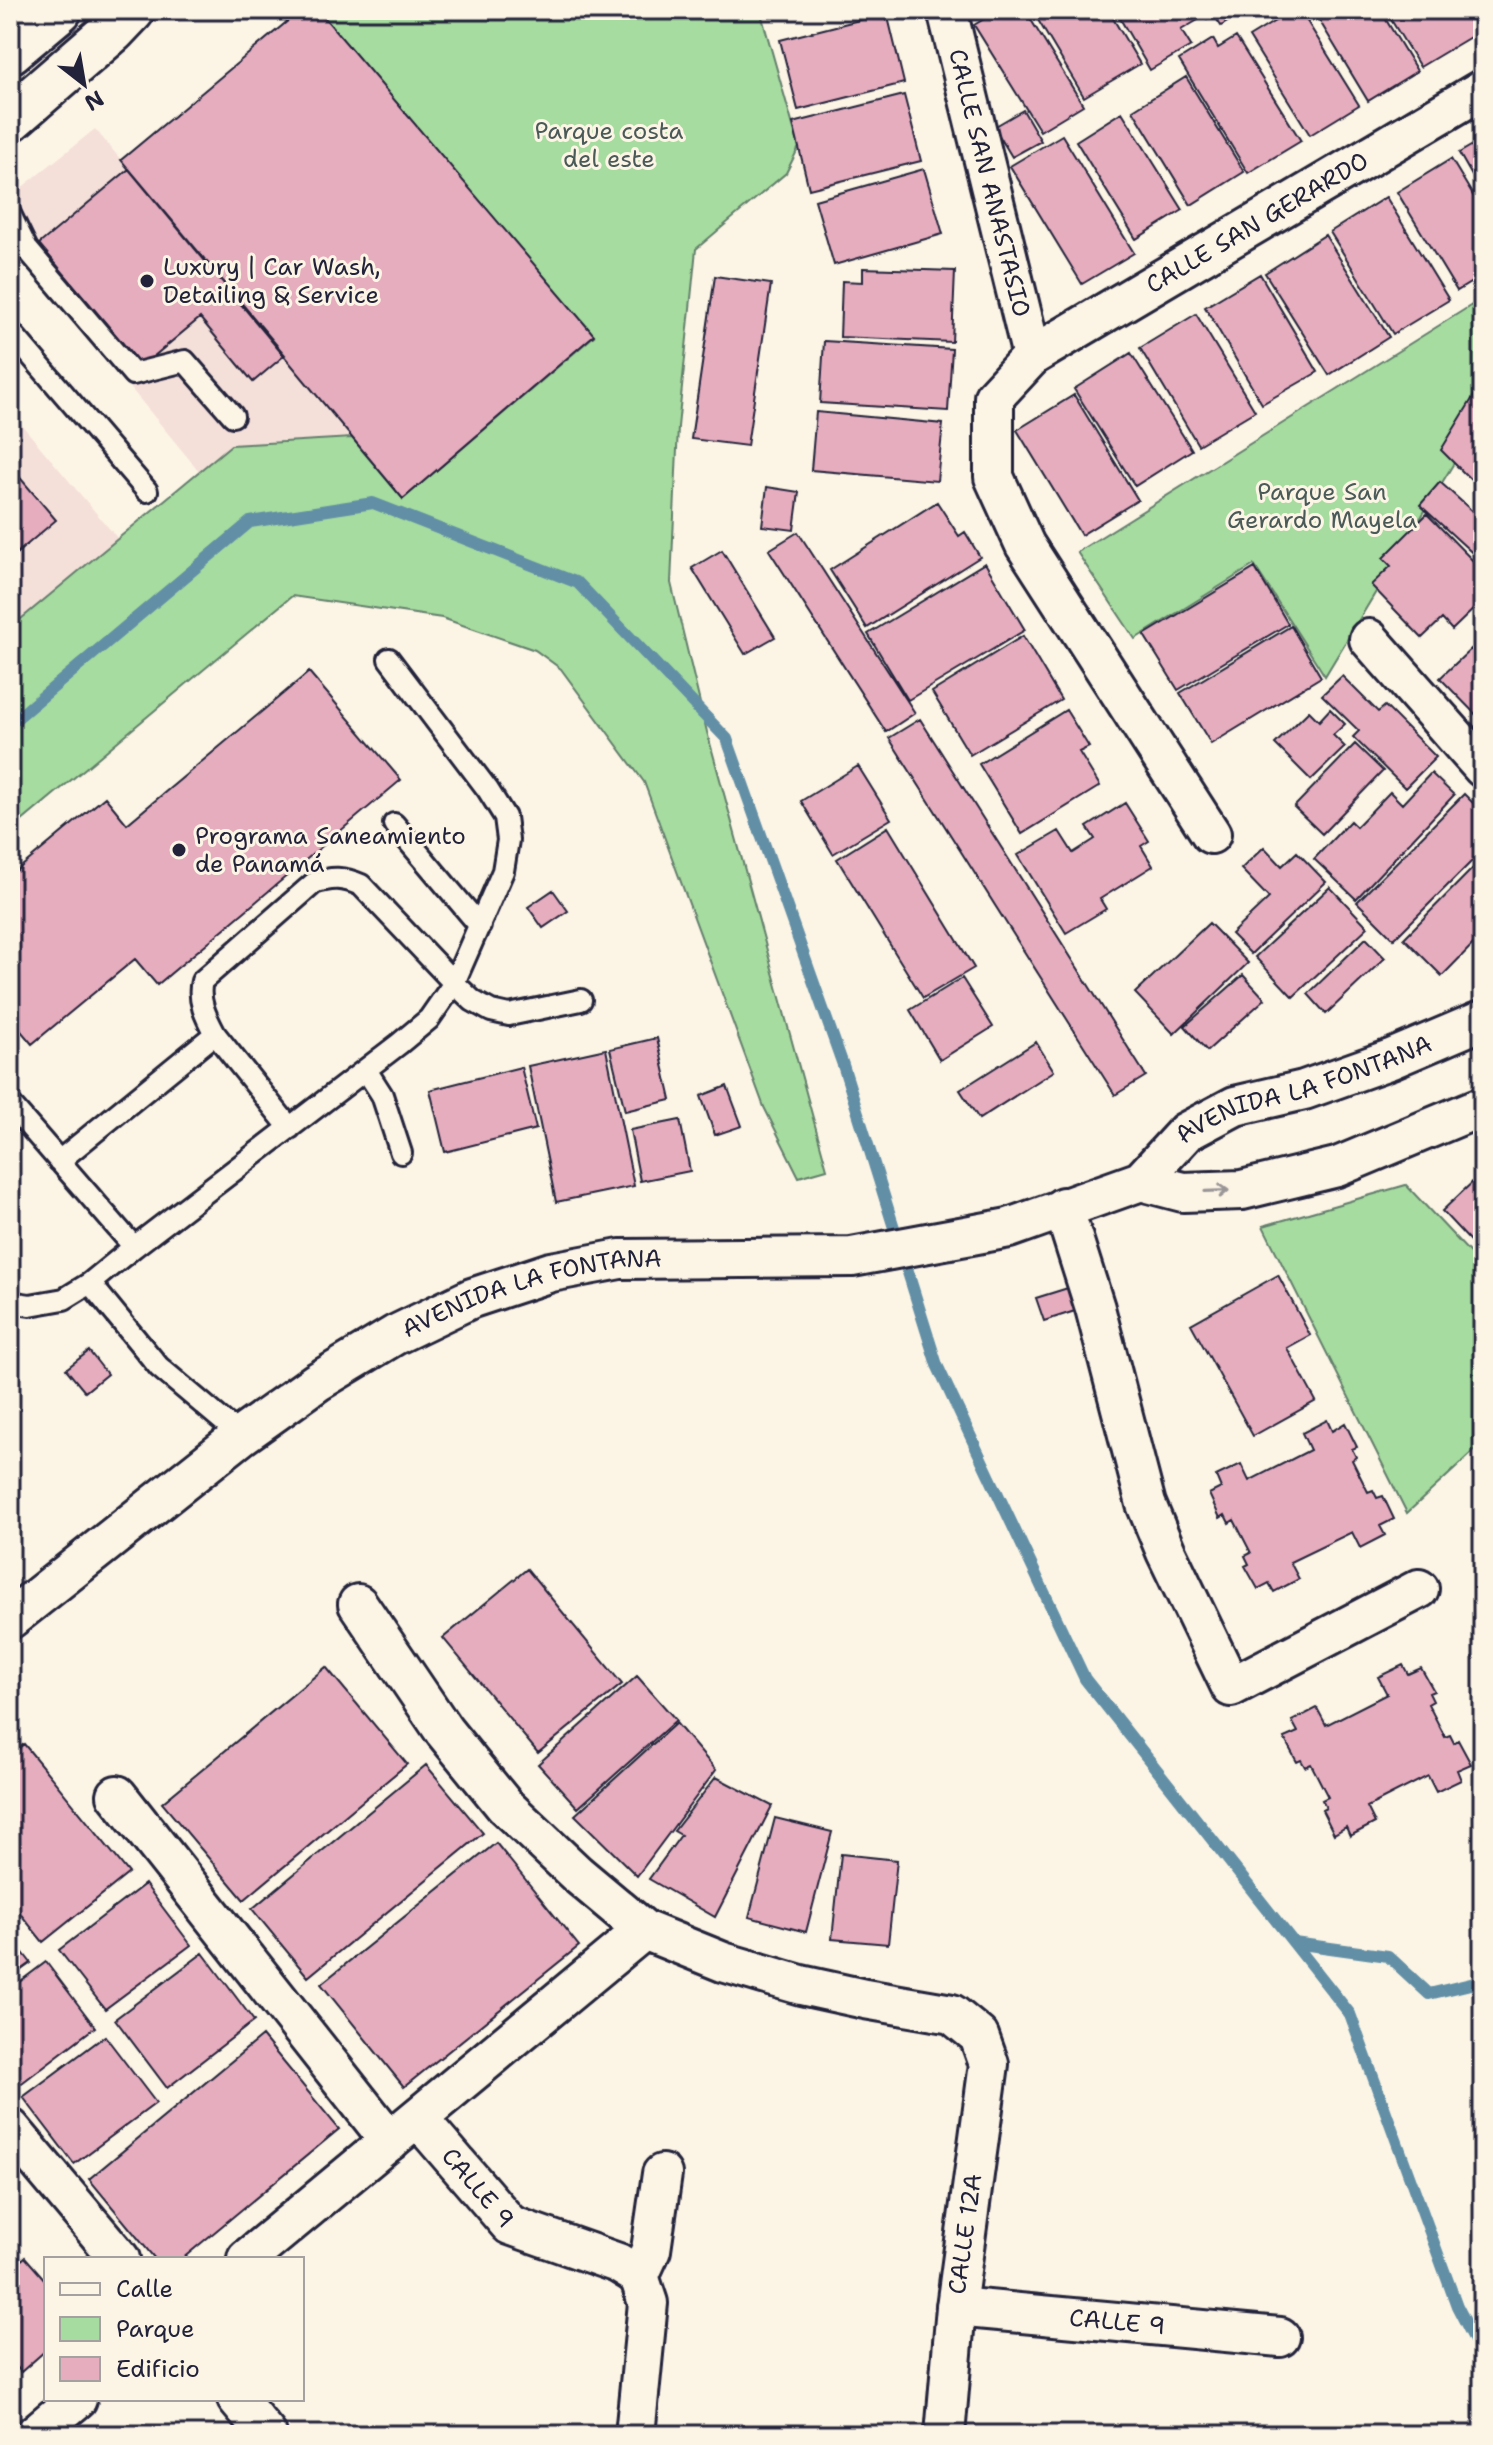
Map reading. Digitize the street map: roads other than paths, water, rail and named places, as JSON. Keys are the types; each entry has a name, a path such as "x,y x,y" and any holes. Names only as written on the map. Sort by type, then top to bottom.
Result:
{"main road":[{"path":"10,51 59,10"},
{"path":"10,119 132,10"}],"street":[{"name":"CALLE SAN ANASTASIO","path":"947,10 1032,356"},
{"name":"CALLE SAN GERARDO","path":"1211,834 1025,545 994,477 994,397 1032,356 1483,89"},
{"path":"1369,639 1483,768"},
{"name":"AVENIDA LA FONTANA","path":"10,1619 241,1436 317,1382 395,1335 472,1298 551,1272 620,1259 852,1257 1009,1228 1141,1181 1186,1132 1235,1106 1318,1085 1391,1059 1483,1020"},
{"name":"AVENIDA LA FONTANA","path":"1141,1181 1183,1192 1242,1190 1337,1167 1483,1106"},
{"path":"1063,1207 1095,1308 1146,1504 1231,1687 1419,1589"},
{"path":"249,2257 644,1930 577,1874 505,1806 444,1731 358,1604"},
{"name":"CALLE 9","path":"117,1795 404,2129 510,2225 618,2263 639,2276"},
{"name":"CALLE 12A","path":"644,1930 723,1962 801,1985 952,2014 979,2036 989,2064 956,2307 945,2435"},
{"path":"10,2128 118,2257"},
{"path":"635,2435 648,2303 639,2276 651,2250 662,2174"},
{"name":"CALLE 9","path":"956,2307 1280,2337"},
{"path":"34,2435 75,2401"},
{"path":"239,2401 267,2435"}],"lane":[{"path":"10,214 27,249 133,374 185,361 233,416"},
{"path":"10,331 147,491"},
{"path":"10,1302 30,1305 64,1299 90,1283 429,1019 454,983 503,871 508,840 505,817 389,659"},
{"path":"394,824 480,926"},
{"path":"290,1128 215,1034 199,993 202,981 314,883 331,877 347,878 361,885 454,983 473,1001 491,1011 509,1015 581,1000"},
{"path":"59,1161 215,1034"},
{"path":"366,1070 382,1095 401,1153"},
{"path":"10,1104 134,1247"},
{"path":"90,1283 159,1367 241,1436"}],"waterway":[{"path":"10,724 250,522 373,503 578,583 727,739 843,1065 937,1365 1085,1679 1350,2014 1457,2306 1483,2356"},
{"path":"1294,1943 1388,1956 1429,1994 1483,1981"}],"place":[{"name":"Luxury | Car Wash, Detailing & Service","path":"147,281"},
{"name":"Programa Saneamiento de Panamá","path":"179,850"}],"park label":[{"name":"Parque costa del este","path":"609,145"},
{"name":"Parque San Gerardo Mayela","path":"1322,506"}]}
